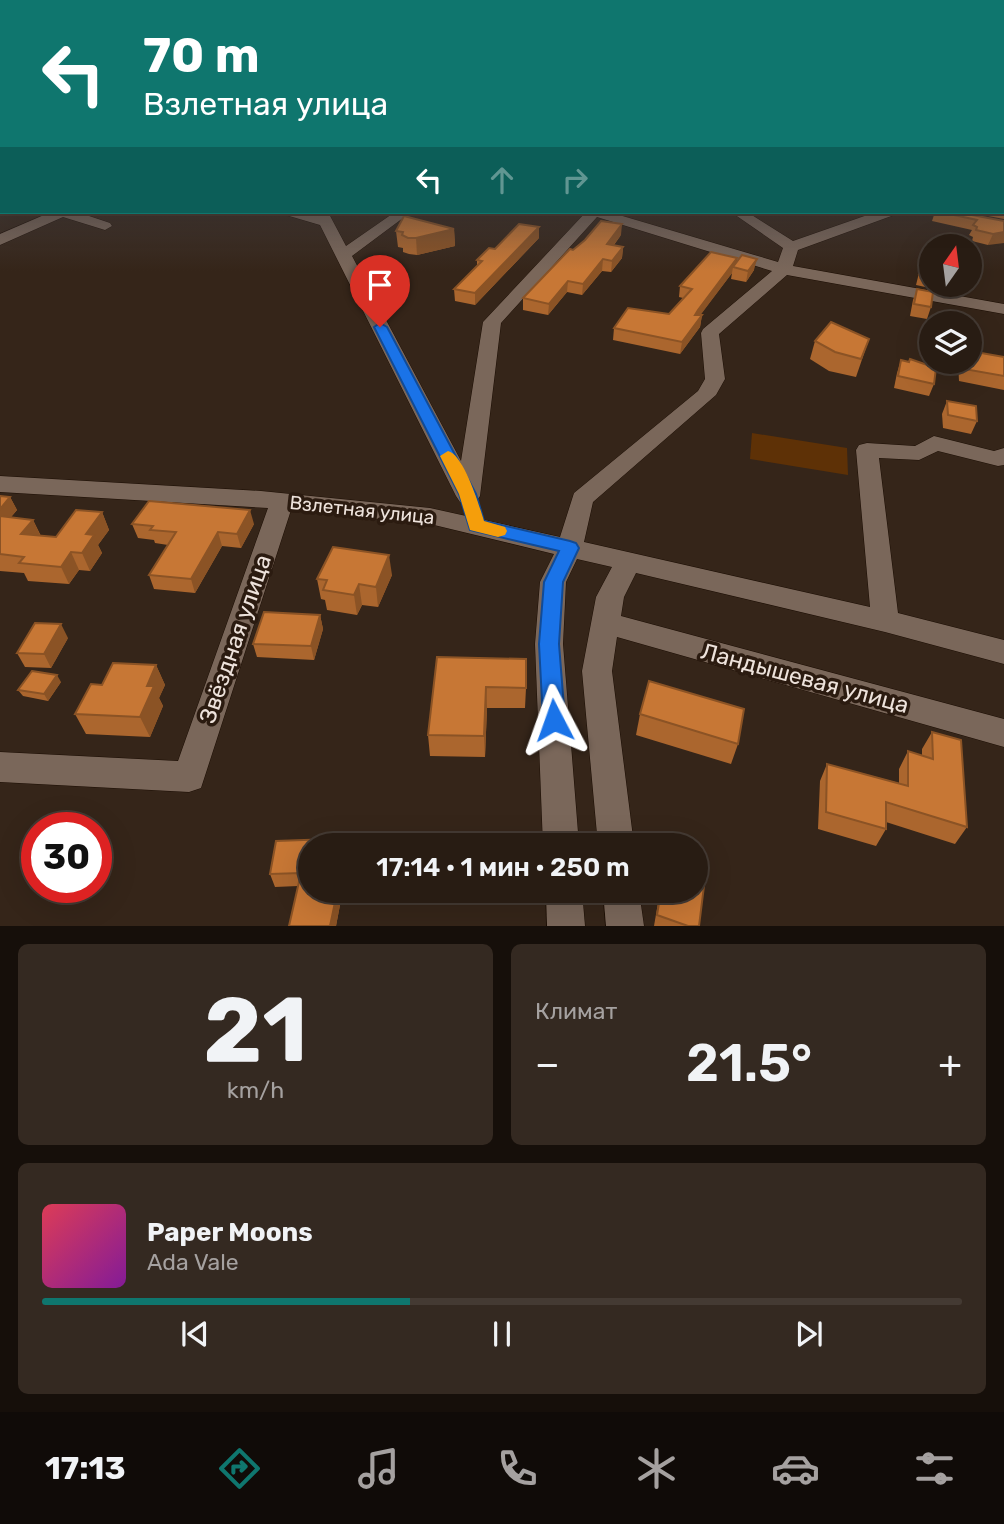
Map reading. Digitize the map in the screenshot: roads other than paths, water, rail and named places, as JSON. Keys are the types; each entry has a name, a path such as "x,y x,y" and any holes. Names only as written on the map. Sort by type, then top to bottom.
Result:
{"street":[{"path":"0,240 58,214"},
{"path":"69,214 105,226"},
{"path":"304,214 323,217 468,494 477,526"},
{"path":"343,255 401,214"},
{"path":"468,494 492,322 592,214"},
{"path":"602,214 1004,309"},
{"path":"740,214 788,258"},
{"path":"561,833 549,644 553,582 570,548 582,499 706,396 715,379 710,332 788,258 885,214"},
{"path":"885,621 867,450 919,453 934,443 998,459 1004,455"},
{"name":"Взлетная улица","path":"3,487 282,501 430,516 885,621 1004,652"},
{"name":"Звёздная улица","path":"189,777 282,501"},
{"path":"615,833 597,671 610,597 629,561"},
{"name":"Ландышевая улица","path":"606,623 1004,733"},
{"path":"0,767 189,777"},
{"path":"565,903 566,926"},
{"path":"622,903 625,926"}]}
